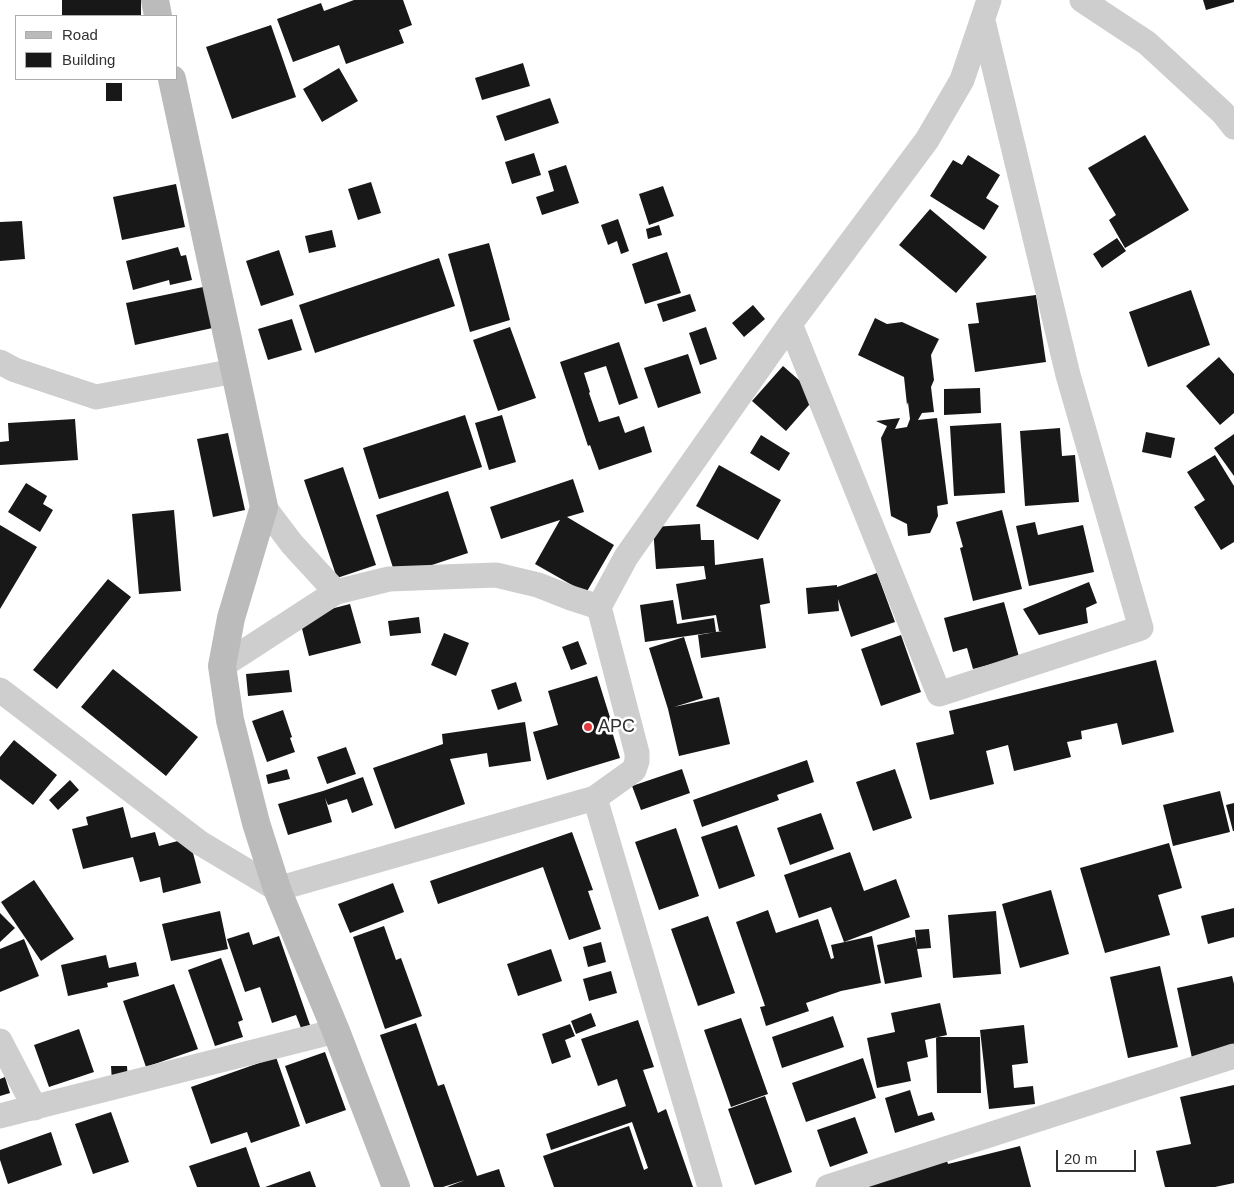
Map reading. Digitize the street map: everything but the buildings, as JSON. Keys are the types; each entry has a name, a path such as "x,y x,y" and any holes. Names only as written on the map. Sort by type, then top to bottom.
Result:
{"main road":[{"path":"155,0 158,15"},
{"path":"172,80 264,507 231,618 222,666 230,720 256,823 277,889 336,1031 396,1187"}],"street":[{"path":"1082,0 1147,43 1223,113 1234,127"},
{"path":"0,690 200,843 277,889 595,798 634,770 637,761 637,753 599,607 626,557 790,324 927,140 962,80 986,11"},
{"path":"790,324 939,694 1141,628 1068,375 986,11"},
{"path":"0,362 15,370 96,397 235,371"},
{"path":"264,507 292,544 336,592"},
{"path":"222,666 336,592 389,579 496,575 538,585 599,607"},
{"path":"595,798 710,1187"},
{"path":"0,1116 336,1031"},
{"path":"0,1041 35,1108"},
{"path":"828,1187 1234,1056"}],"place":[{"name":"APC","path":"588,727"}]}
